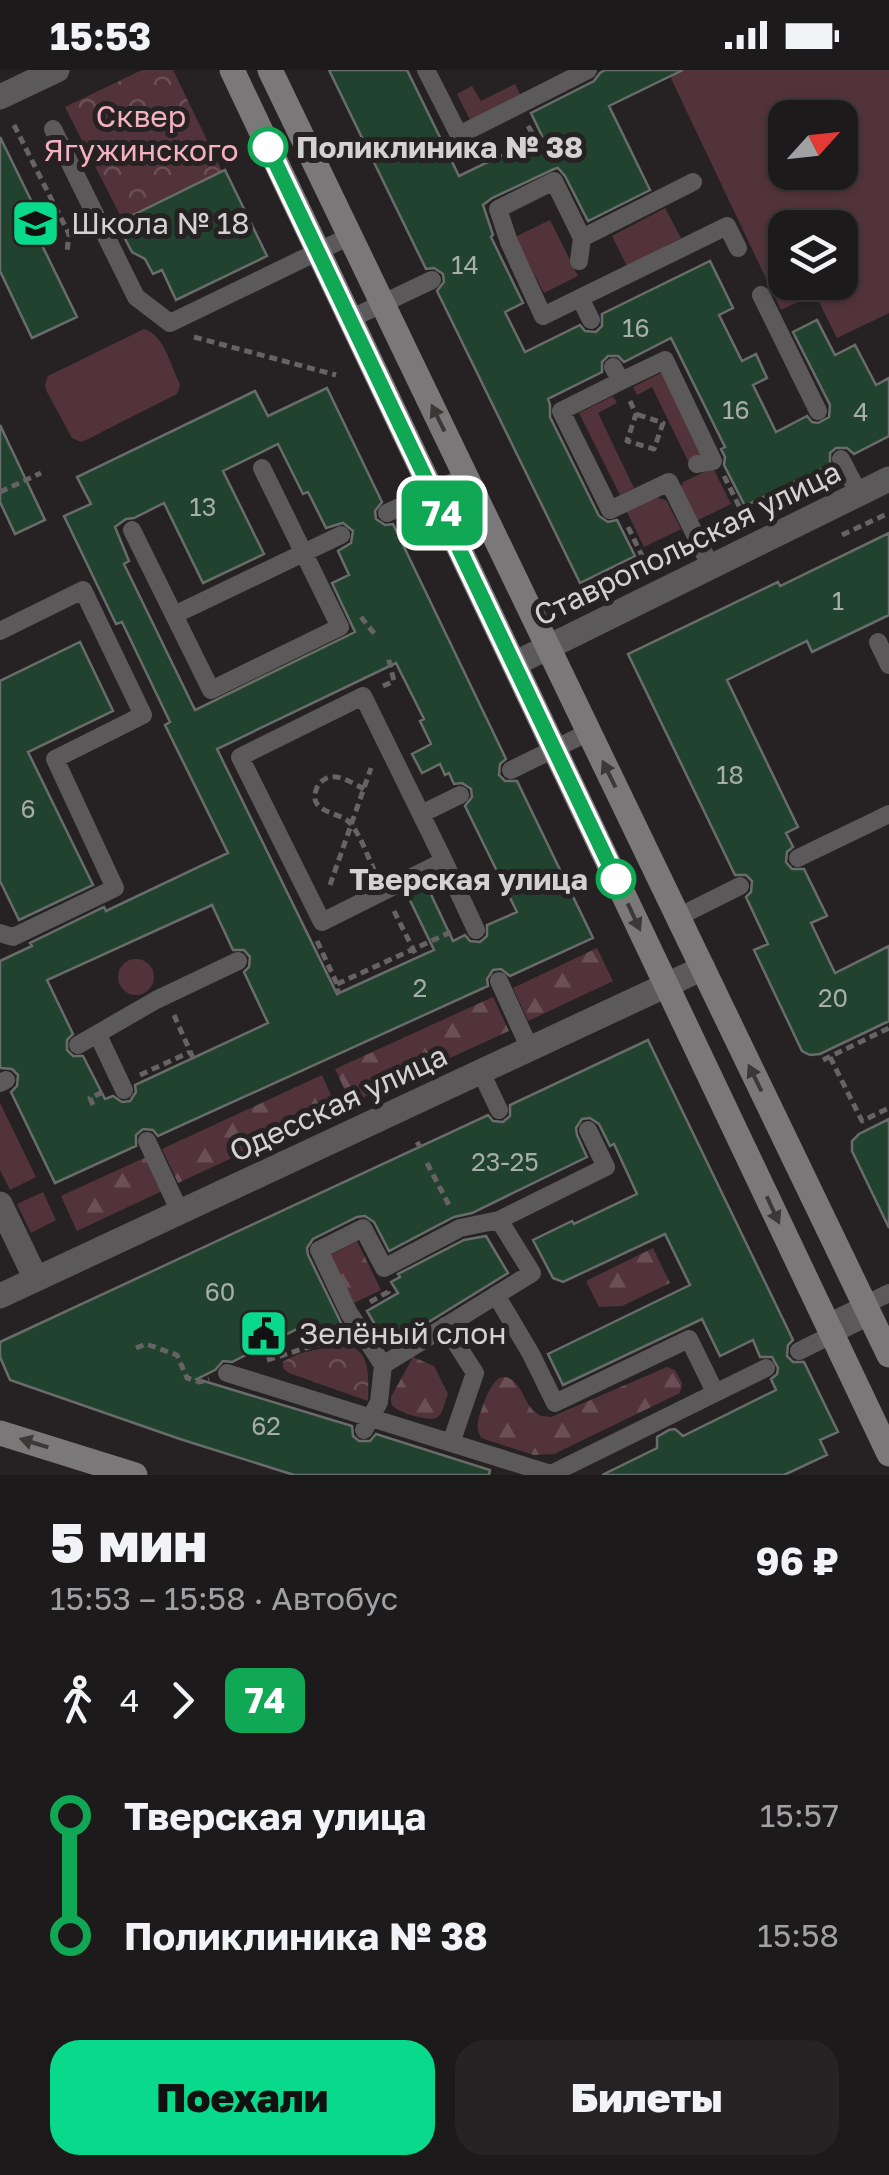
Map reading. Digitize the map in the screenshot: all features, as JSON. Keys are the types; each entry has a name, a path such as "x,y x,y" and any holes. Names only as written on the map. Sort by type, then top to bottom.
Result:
{"street":[{"path":"0,97 57,70"},
{"path":"232,70 889,1454"},
{"path":"270,70 889,1355"},
{"name":"Ставропольская улица","path":"514,664 889,479"},
{"name":"Одесская улица","path":"0,1296 703,968"},
{"path":"0,1204 36,1279"},
{"path":"0,1433 135,1475"}],"lane":[{"path":"426,70 458,136 588,70"},
{"path":"53,129 136,297 170,323 350,236"},
{"path":"579,261 582,238 554,181 498,209 503,245 543,316 727,226 738,248"},
{"path":"582,238 694,182"},
{"path":"350,319 432,280"},
{"path":"761,295 818,411"},
{"path":"580,298 591,320"},
{"path":"665,360 714,461 694,465 669,482 618,506 610,510 561,411 617,374 665,360"},
{"path":"841,459 858,494"},
{"path":"132,530 211,690 340,626 262,468"},
{"path":"388,513 466,476"},
{"path":"669,482 711,568"},
{"path":"174,615 341,535"},
{"path":"0,631 83,590 143,714 55,759 115,888 13,936 0,934"},
{"path":"878,642 889,666"},
{"path":"444,862 313,926 240,757 363,696 421,814 444,862 474,926"},
{"path":"511,770 588,732"},
{"path":"421,814 460,795"},
{"path":"798,858 889,814"},
{"path":"678,916 740,886"},
{"path":"78,1045 238,961"},
{"path":"499,981 530,1049"},
{"path":"98,1036 124,1090"},
{"path":"481,1072 499,1110"},
{"path":"367,1424 378,1402 384,1365 354,1320 320,1250 363,1228 384,1268 460,1228 499,1220 538,1190 606,1167 588,1130"},
{"path":"147,1140 180,1212"},
{"path":"384,1365 532,1273 499,1220"},
{"path":"799,1351 889,1293"},
{"path":"496,1295 555,1404 689,1339 715,1392"},
{"path":"445,1326 474,1374 451,1444"},
{"path":"227,1373 367,1424 551,1474 766,1368"}],"path":[{"path":"516,106 546,152"},
{"path":"14,125 69,234 67,252"},
{"path":"170,323 186,335 336,376"},
{"path":"636,414 663,423 654,450 628,441 636,414"},
{"path":"0,492 41,472"},
{"path":"730,488 743,514"},
{"path":"618,506 644,560"},
{"path":"363,696 394,681 388,657"},
{"path":"338,993 313,926 382,737"},
{"path":"351,824 318,806 316,790 327,778 335,776 364,789"},
{"path":"337,984 474,926"},
{"path":"165,996 193,1058"},
{"path":"889,1028 827,1058 862,1121 889,1108"},
{"path":"428,1163 460,1228"},
{"path":"136,1348 146,1344 176,1355 187,1378 200,1382 326,1343 388,1292 383,1282 384,1268"}],"green space":[{"name":"Сквер Ягужинского","path":"142,70 173,70 222,171 123,221 65,107"},
{"path":"667,70 889,70 889,313 837,338 818,300 858,300 858,210 768,210 768,283"},
{"path":"515,84 520,94 470,120 457,94 472,86 481,101"},
{"path":"665,208 681,238 627,266 612,236"},
{"path":"550,220 578,276 544,293 515,237"},
{"path":"776,300 802,300 781,310"},
{"path":"144,329 165,350 180,385 177,394 86,440 72,438 46,390 48,376"},
{"path":"663,372 703,454 688,461 652,387 637,395 633,387"},
{"path":"613,396 617,403 598,413 634,488 620,495 579,413"},
{"path":"713,468 731,504 696,521 681,487 683,482"},
{"path":"655,497 666,500 681,529 644,547 626,510"},
{"path":"597,948 613,981 528,1021 513,988"},
{"path":"136,959 148,965 154,977 148,989 136,995 124,989 118,977 124,965"},
{"path":"493,997 509,1031 351,1103 335,1069"},
{"path":"322,1075 337,1109 178,1183 162,1149"},
{"path":"0,1103 36,1177 10,1190 0,1170"},
{"path":"146,1157 162,1191 77,1231 61,1196"},
{"path":"43,1192 56,1220 31,1233 17,1204"},
{"path":"357,1241 381,1290 354,1303 330,1255"},
{"path":"653,1248 670,1283 622,1306 599,1307 586,1281"},
{"path":"349,1345 365,1361 368,1401 283,1368 283,1362 298,1354"},
{"path":"413,1357 434,1366 448,1394 438,1417 421,1418 392,1404 391,1397"},
{"path":"667,1367 675,1370 682,1383 680,1393 554,1454 534,1455 481,1438 479,1434 482,1408 500,1378 511,1379 533,1410 551,1417"}],"building":[{"path":"329,70 407,70 459,176 542,136 531,113 594,81 605,70 683,70 609,106 650,190 588,221 558,168 483,205 491,237 523,303 505,312 525,352 580,325 585,331 596,332 602,326 602,314 710,261 733,308 719,315 742,361 756,354 767,378 753,385 776,432 807,416 818,423 829,417 830,405 793,332 817,320 835,355 855,345 876,385 889,378 889,436 854,454 847,448 836,448 830,453 830,465 745,506 724,465 721,449 725,447 671,338 624,362 618,356 608,356 602,362 602,372 548,399 550,417 599,516 608,522 617,520 635,556 580,583 437,291 444,282 443,274 434,268 426,269"},
{"path":"0,137 48,235 39,239 77,317 32,338 0,271"},
{"path":"225,170 267,256 176,300 162,270 153,274 145,259 132,252 121,231 123,220"},
{"path":"327,388 382,502 375,511 376,519 385,525 393,524 506,759 500,764 499,775 505,781 517,781 593,938 510,976 501,969 493,970 487,979 488,986 158,1136 153,1130 143,1129 136,1135 136,1146 55,1183 11,1092 17,1086 18,1075 12,1069 0,1068 0,961 104,907 106,911 228,853 165,725 170,722 122,622 116,624 64,516 91,504 77,477 255,391 268,416","holes":["278,444 303,494 308,492 326,528 343,523 353,531 351,543 338,551 349,575 332,583 355,632 195,710 124,564 129,561 115,527 164,503 203,583 264,554 223,471","396,663 424,719 420,721 431,744 412,754 422,773 440,764 454,784 462,783 471,789 472,797 465,806 517,912 487,925 487,936 480,942 470,941 465,935 453,941 426,884 407,894 434,950 337,994 217,749","212,905 233,950 244,950 250,957 244,972 268,1023 135,1085 136,1092 130,1101 122,1102 113,1096 105,1099 83,1056 73,1056 67,1050 67,1040 73,1034 47,980"]},
{"path":"0,425 45,520 15,534 0,502"},
{"path":"889,533 889,615 812,652 807,641 727,680 798,827 786,833 793,847 787,852 786,862 792,869 804,869 827,916 811,923 835,973 889,946 889,1021 820,1054 810,1055 802,1051 754,950 768,944 746,897 752,881 746,875 735,875 628,654"},
{"path":"80,642 113,711 28,752 93,885 19,920 0,881 0,681"},
{"path":"648,1040 793,1340 787,1356 793,1362 804,1362 838,1432 820,1440 827,1455 784,1475 602,1475 657,1448 657,1437 669,1430 675,1429 683,1436 776,1390 771,1379 778,1368 772,1357 760,1357 753,1340 720,1356 702,1319 563,1385 548,1354 690,1285 665,1234 563,1282 553,1278 533,1240 637,1194 614,1144 610,1146 599,1124 590,1118 582,1119 576,1128 587,1157 389,1251 374,1222 365,1216 313,1239 307,1248 308,1255 343,1327 309,1344 301,1327 232,1362 223,1361 197,1379 352,1426 353,1436 359,1441 370,1441 376,1434 490,1470 489,1475 294,1475 10,1380 0,1357 0,1342 488,1115 493,1121 503,1122 510,1116 510,1105"},
{"path":"889,1119 889,1228 852,1151 852,1141"},
{"path":"486,1236 508,1273 388,1347 367,1311 398,1293 391,1282 400,1277 398,1274 464,1240"}],"bus line":[{"name":"74","path":"268,147 616,879"}],"place":[{"name":"Поликлиника № 38","path":"268,147"},
{"name":"Школа № 18","path":"36,223"},
{"name":"Тверская улица","path":"616,879"},
{"name":"Зелёный слон","path":"264,1333"}]}
